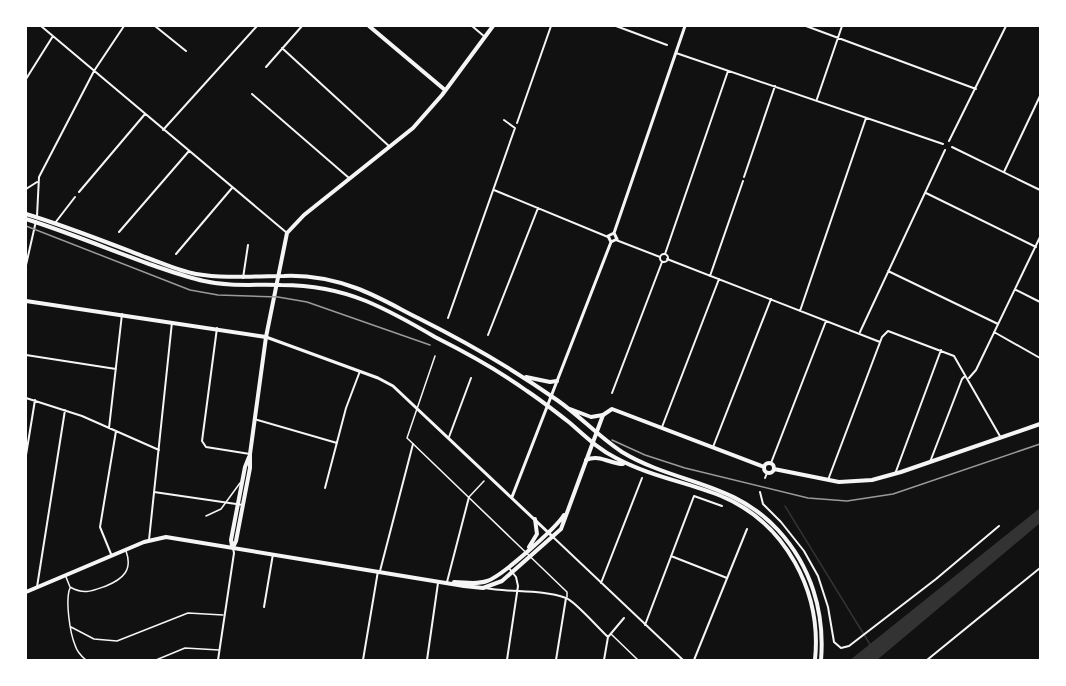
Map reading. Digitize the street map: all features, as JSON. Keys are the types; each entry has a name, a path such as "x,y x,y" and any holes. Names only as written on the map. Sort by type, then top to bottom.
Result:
{"main road":[{"path":"369,26 446,90"},
{"path":"240,505 250,468 254,419 266,336 287,233 304,215 415,125 446,90 493,26"},
{"path":"26,214 36,220 194,279 231,285 307,286 366,301 467,354 526,390 593,443 627,464 722,496 753,514 777,536 796,562 808,592 815,623 815,660"},
{"path":"26,219 55,224 185,271 243,278 277,276 327,280 366,292 448,333 552,396 621,451 637,460 714,487 742,500 761,514 779,530 798,556 812,584 822,632 821,660"},
{"path":"26,301 266,336"},
{"path":"523,377 550,382 557,381"},
{"path":"569,409 591,417 603,415"},
{"path":"26,592 149,540 171,537 483,588 497,583 513,572 553,537 564,524 566,512 603,415 610,409 764,466 767,473 771,473 774,469"},
{"path":"774,469 828,480 859,482 895,474 1041,424"},
{"path":"232,547 236,541 242,480 250,454"},
{"path":"586,459 598,457 616,464 627,464"},
{"path":"764,466 771,463 774,469"},
{"path":"447,582 485,582 498,576 557,526 566,512"},
{"path":"526,551 537,534 535,519"}],"street":[{"path":"41,26 287,233"},
{"path":"26,265 36,220 38,182 94,71 124,26"},
{"path":"155,26 186,51"},
{"path":"163,130 257,26"},
{"path":"266,67 302,26"},
{"path":"472,26 485,37"},
{"path":"517,123 551,26"},
{"path":"616,26 667,45"},
{"path":"616,240 617,236 614,233 685,26"},
{"path":"806,26 975,89"},
{"path":"816,101 842,26"},
{"path":"676,53 943,144 949,141 1006,26"},
{"path":"26,79 54,36"},
{"path":"282,48 390,147"},
{"path":"660,257 665,254 728,71"},
{"path":"710,276 775,86"},
{"path":"252,93 350,179"},
{"path":"1004,172 1041,96"},
{"path":"79,192 145,114"},
{"path":"800,310 866,118"},
{"path":"448,318 515,128 504,120"},
{"path":"949,141 952,147 1041,190"},
{"path":"859,333 926,193 945,150 943,144"},
{"path":"945,150 950,150 952,147"},
{"path":"119,232 189,151"},
{"path":"26,189 38,182"},
{"path":"176,254 232,188"},
{"path":"493,190 608,237 611,242"},
{"path":"926,193 1036,247"},
{"path":"55,224 75,197"},
{"path":"488,335 538,208"},
{"path":"608,237 610,233 614,233"},
{"path":"968,379 976,370 1041,237"},
{"path":"512,498 611,242 616,240 660,257 662,262 612,393"},
{"path":"243,278 248,245"},
{"path":"665,254 668,260"},
{"path":"662,262 668,260 880,342"},
{"path":"888,271 998,324"},
{"path":"662,427 719,279"},
{"path":"1015,290 1041,302"},
{"path":"713,447 771,299"},
{"path":"109,428 122,314"},
{"path":"771,463 826,321"},
{"path":"149,540 172,322"},
{"path":"217,328 202,441 206,447 250,454"},
{"path":"828,480 885,332 892,331 955,357 1001,438"},
{"path":"994,332 1041,358"},
{"path":"266,336 360,371 393,386 683,660"},
{"path":"895,474 941,350"},
{"path":"26,356 116,369"},
{"path":"325,488 360,371"},
{"path":"930,462 962,379 966,375"},
{"path":"449,437 471,378"},
{"path":"26,398 65,410 159,450"},
{"path":"26,455 35,400"},
{"path":"37,587 65,410"},
{"path":"254,419 337,443"},
{"path":"112,555 100,527 116,431"},
{"path":"363,660 379,571 413,444"},
{"path":"765,478 767,473"},
{"path":"601,583 642,478"},
{"path":"154,492 240,505"},
{"path":"760,492 763,504 804,551 818,576 828,607 834,642 841,648 849,646 869,631 999,526"},
{"path":"645,625 694,496 722,506"},
{"path":"447,582 469,497"},
{"path":"694,660 747,529"},
{"path":"218,660 234,553 232,547"},
{"path":"264,607 273,554"},
{"path":"671,556 727,578"},
{"path":"507,660 518,590 516,577 508,567"},
{"path":"927,660 1041,567"},
{"path":"427,660 439,581"},
{"path":"483,588 502,591 518,590 566,598 609,635"},
{"path":"556,660 566,598"},
{"path":"604,660 609,635 624,618"}],"lane":[{"path":"435,356 407,438 567,592 566,598"},
{"path":"206,516 221,508 242,480"},
{"path":"469,497 484,481"},
{"path":"70,587 80,592 91,592 120,580 128,568 129,560 126,550"},
{"path":"65,575 70,587 68,596 75,646 86,660"},
{"path":"71,627 94,639 117,642 188,613 225,615"},
{"path":"609,635 638,660"},
{"path":"156,660 185,648 220,650"}],"shaded area":[{"path":"1040,508 1040,523 877,660 850,660"}],"waterway":[{"path":"785,506 871,646"}],"tram line":[{"path":"26,226 190,290 218,295 278,297 307,302 430,345"},
{"path":"612,440 645,455 685,468 808,498 847,501 893,494 1040,444"}]}
